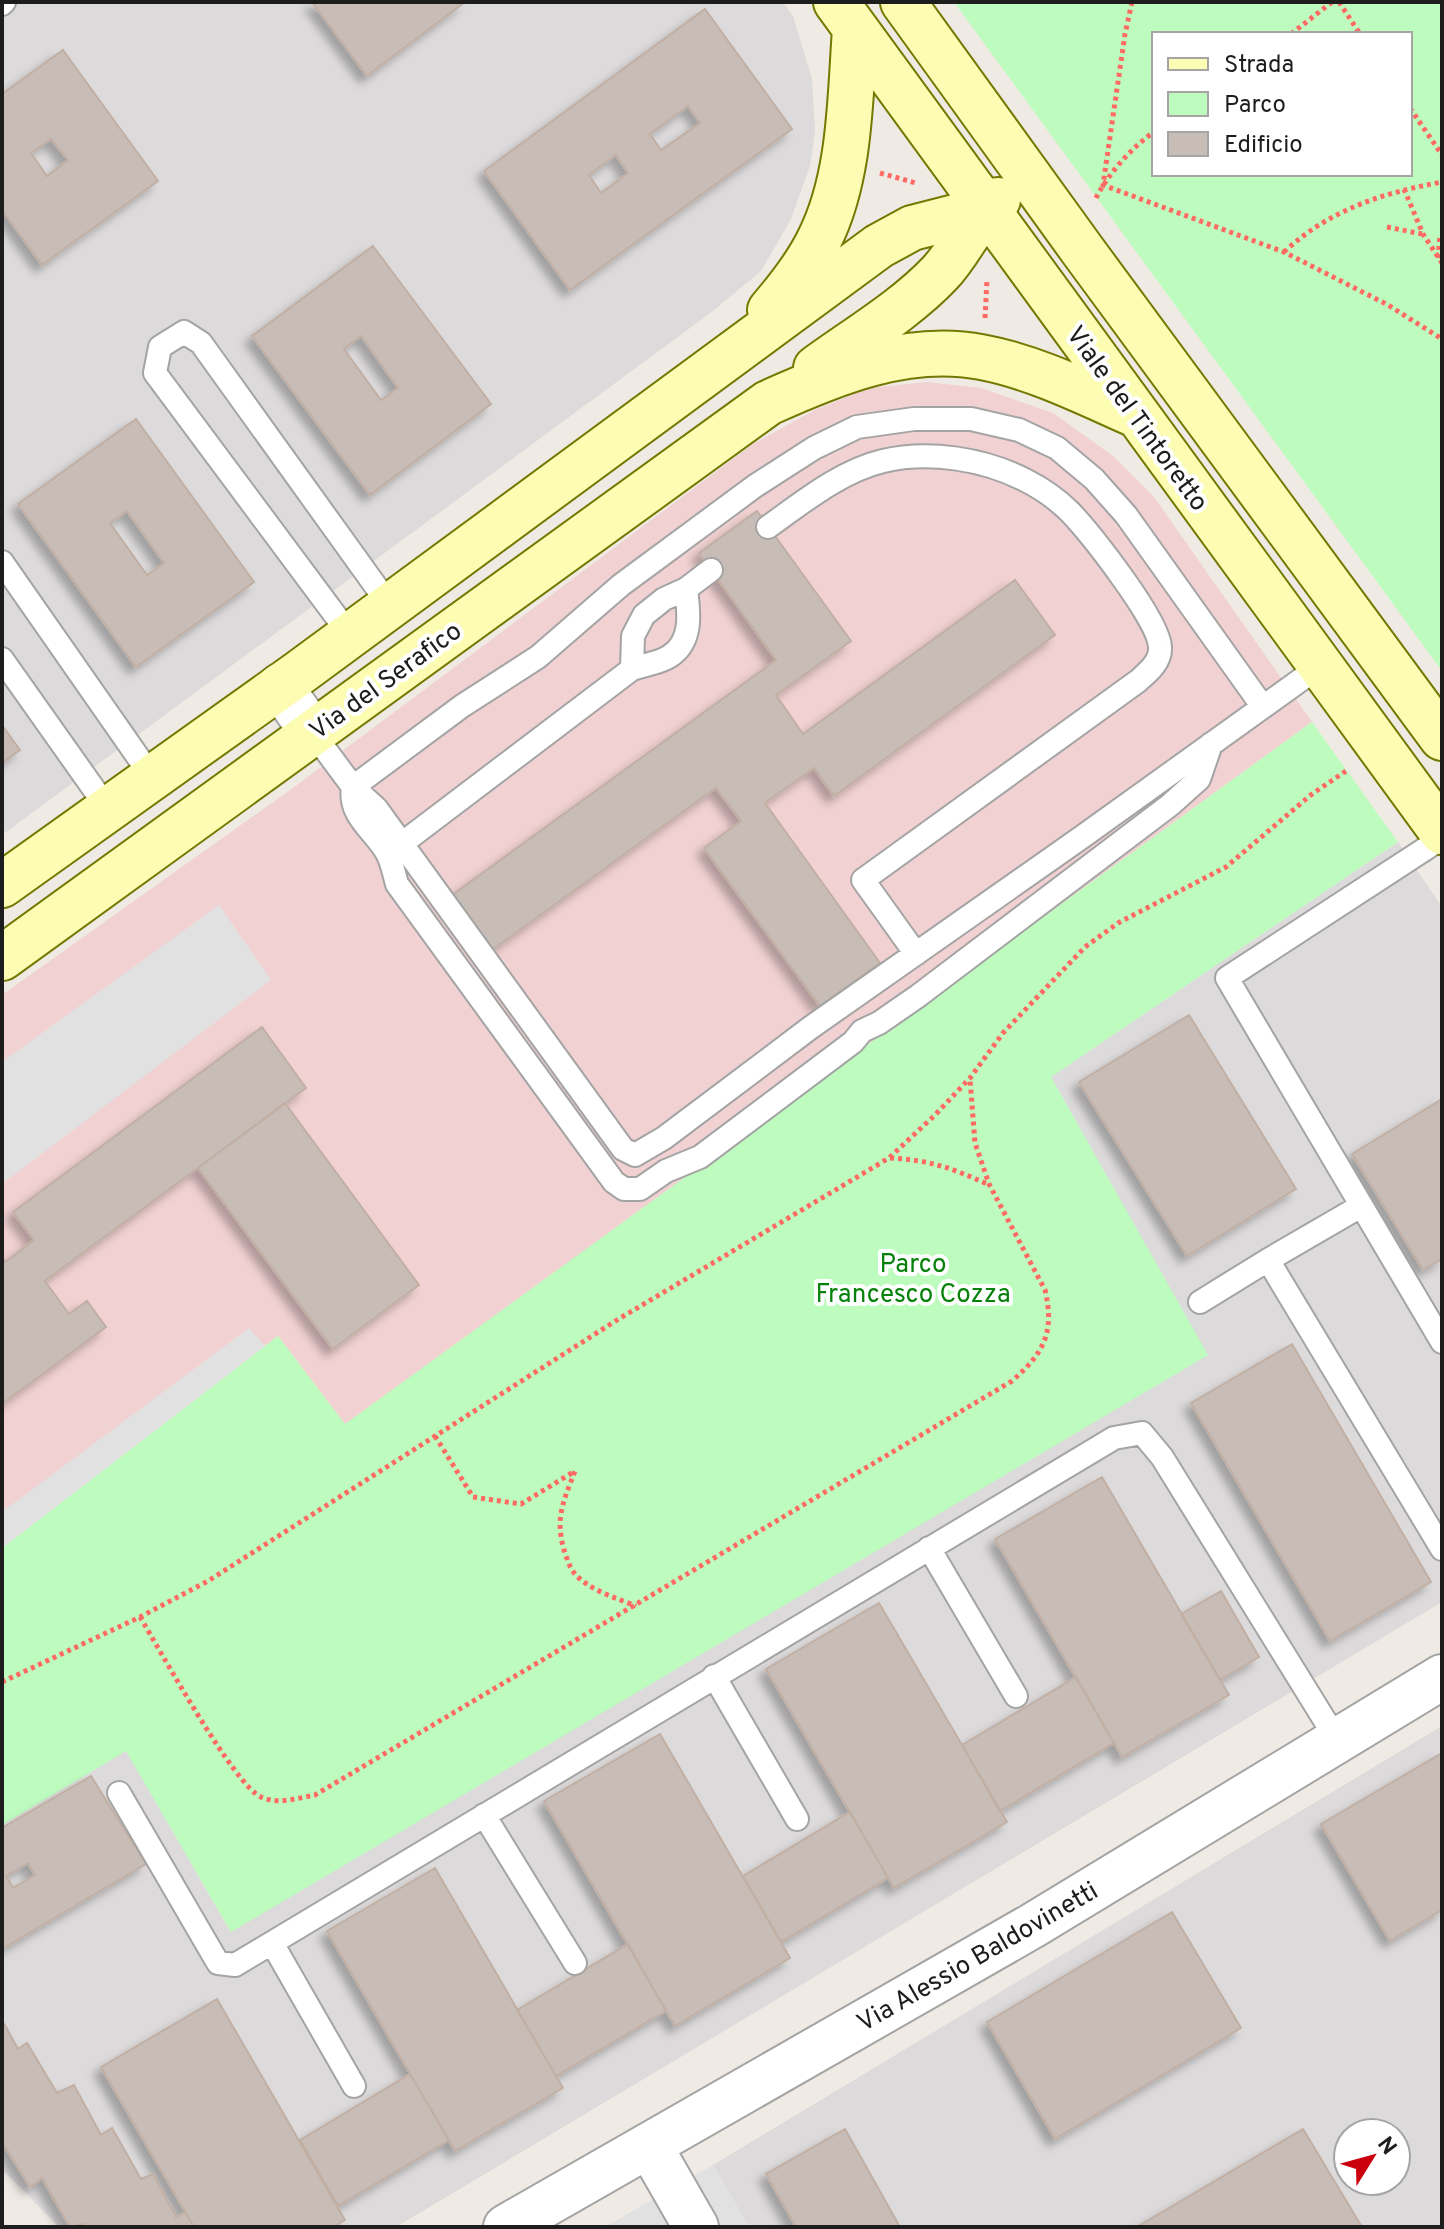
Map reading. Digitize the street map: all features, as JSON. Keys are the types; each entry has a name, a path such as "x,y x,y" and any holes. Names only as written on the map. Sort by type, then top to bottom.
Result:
{"street":[{"name":"Viale del Tintoretto","path":"903,2 1442,738"},
{"name":"Viale del Tintoretto","path":"846,15 1442,835"},
{"name":"Via del Serafico","path":"736,351 781,297 821,236 836,194 842,164 846,15"},
{"name":"Via del Serafico","path":"2,958 926,287 949,264 986,209 1030,177"},
{"name":"Via del Serafico","path":"2,885 894,237 934,220 986,209"},
{"name":"Via del Serafico","path":"768,403 824,378 881,361 948,354 979,357 1017,367 1136,415"},
{"path":"280,686 313,733"},
{"name":"Via Alessio Baldovinetti","path":"506,2227 1032,1926 1442,1677"},
{"path":"649,2145 696,2227"}],"lane":[{"path":"350,635 155,373 160,347 184,332 201,343 390,606"},
{"path":"353,787 462,706 538,657 621,585 755,486 814,448 857,427 914,419 971,419 1019,430 1057,448 1094,479 1126,515 1263,707"},
{"path":"768,527 826,487 857,470 884,461 921,456 963,460 996,468 1054,497 1069,511 1121,577 1158,634 1159,656 1138,681 863,880 916,954"},
{"path":"2,562 152,777"},
{"path":"632,669 633,636 644,615 711,570"},
{"path":"395,849 632,669 670,657 686,639 690,616 686,589"},
{"path":"2,659 108,809"},
{"path":"313,733 353,787 352,804 356,811 395,849 518,1005 623,1149 635,1155 664,1138 810,1028 1320,666"},
{"path":"395,849 397,884 614,1182 624,1189 640,1189 666,1171 700,1157 853,1042 862,1031 918,996 1147,823 1199,779 1211,744"},
{"path":"1442,835 1227,978 1442,1342"},
{"path":"1200,1302 1361,1206"},
{"path":"1268,1260 1442,1549"},
{"path":"119,1793 218,1963 235,1965 1114,1438 1142,1433 1162,1457 1337,1740"},
{"path":"929,1548 1016,1696"},
{"path":"714,1676 797,1819"},
{"path":"484,1815 575,1963"},
{"path":"272,1943 354,2086"}],"path":[{"path":"1103,185 1132,2"},
{"path":"1294,32 1332,2"},
{"path":"1339,2 1359,32"},
{"path":"1412,111 1442,155"},
{"path":"1093,204 1103,185 1152,133"},
{"path":"868,169 919,184"},
{"path":"1284,252 1301,235 1329,217 1364,201 1442,182"},
{"path":"1103,185 1284,252 1388,305 1442,339"},
{"path":"1404,189 1423,234 1440,261"},
{"path":"1387,227 1423,234"},
{"path":"1440,235 1440,261"},
{"path":"984,331 988,276"},
{"path":"2,1682 208,1581 617,1320 889,1158 970,1078 1003,1033 1085,947 1118,923 1226,867 1312,794 1346,771"},
{"path":"140,1617 236,1775 259,1796 280,1801 315,1795 1012,1381 1031,1365 1042,1347 1049,1327 1049,1308 1045,1290 989,1184 975,1143 970,1078"},
{"path":"889,1158 924,1160 951,1167 989,1184"},
{"path":"435,1436 473,1497 521,1504 575,1471 561,1505 558,1529 567,1561 575,1575 599,1591 636,1606"}],"shaded area":[{"path":"2,2 783,2 793,16 812,79 815,131 810,166 791,219 761,271 713,311 2,835"},
{"path":"927,382 981,388 1053,413 1113,456 1154,497 1312,722 345,1425 278,1336 2,1548 2,995 293,788 753,444 815,410 869,388"},
{"path":"1398,842 1442,907 1442,1602 396,2227 59,2227 2,2169 2,1825 126,1750 230,1931 1207,1355 1051,1077"},
{"path":"219,905 271,980 2,1184 2,1062"},
{"path":"249,1328 265,1346 2,1548 2,1512"},
{"path":"1442,1726 1442,2227 749,2227 713,2165"},
{"path":"713,2165 749,2227 605,2227"}],"green space":[{"path":"954,2 1442,2 1442,671"},
{"name":"Parco Francesco Cozza","path":"1312,722 1398,842 1051,1077 1208,1355 231,1932 126,1751 2,1825 2,1548 278,1336 345,1424"}],"building":[{"path":"312,2 465,2 367,76"},
{"path":"705,9 792,129 570,290 484,171","holes":["688,106 700,123 661,150 650,134","616,155 628,173 601,193 589,175"]},
{"path":"63,50 158,181 42,265 2,210 2,94","holes":["51,139 68,160 47,176 31,153"]},
{"path":"373,246 491,404 370,495 252,336","holes":["361,336 398,388 381,400 344,349"]},
{"path":"136,419 254,582 136,667 18,504","holes":["127,511 164,563 147,575 110,523"]},
{"path":"757,511 851,641 776,695 803,734 1015,580 1055,635 834,796 814,768 765,803 880,963 820,1006 704,848 741,821 716,788 488,953 448,898 776,660 699,553"},
{"path":"2,725 20,750 2,763"},
{"path":"1189,1015 1296,1189 1187,1256 1079,1082"},
{"path":"262,1027 306,1088 45,1281 69,1314 87,1301 106,1327 2,1404 2,1258 5,1262 34,1240 13,1212"},
{"path":"1442,1099 1442,1259 1423,1270 1352,1154"},
{"path":"285,1103 419,1285 333,1349 198,1168"},
{"path":"1292,1344 1431,1582 1330,1641 1191,1403"},
{"path":"1102,1477 1229,1695 1122,1757 995,1539"},
{"path":"1221,1591 1259,1657 1220,1680 1181,1614"},
{"path":"879,1603 1007,1822 894,1888 766,1669"},
{"path":"1076,1677 1114,1743 1000,1811 962,1745"},
{"path":"660,1734 790,1958 675,2026 544,1801"},
{"path":"1442,1753 1442,1910 1390,1941 1321,1824"},
{"path":"91,1776 146,1864 2,1949 2,1828","holes":["28,1863 35,1875 13,1888 6,1876"]},
{"path":"850,1812 888,1878 781,1942 743,1876"},
{"path":"435,1868 563,2088 455,2151 327,1931"},
{"path":"1172,1912 1241,2028 1055,2139 987,2022"},
{"path":"628,1944 666,2011 556,2076 517,2010"},
{"path":"217,1999 345,2220 333,2227 194,2227 101,2067"},
{"path":"2,2020 18,2049 27,2043 57,2093 74,2085 101,2135 112,2128 141,2179 153,2174 176,2217 185,2212 194,2227 85,2227 84,2224 70,2227 42,2178 30,2187 2,2142"},
{"path":"410,2074 449,2140 338,2206 300,2140"},
{"path":"845,2129 900,2227 796,2227 766,2174"},
{"path":"1303,2129 1332,2177 1332,2197 1344,2197 1362,2227 1137,2227"}]}
